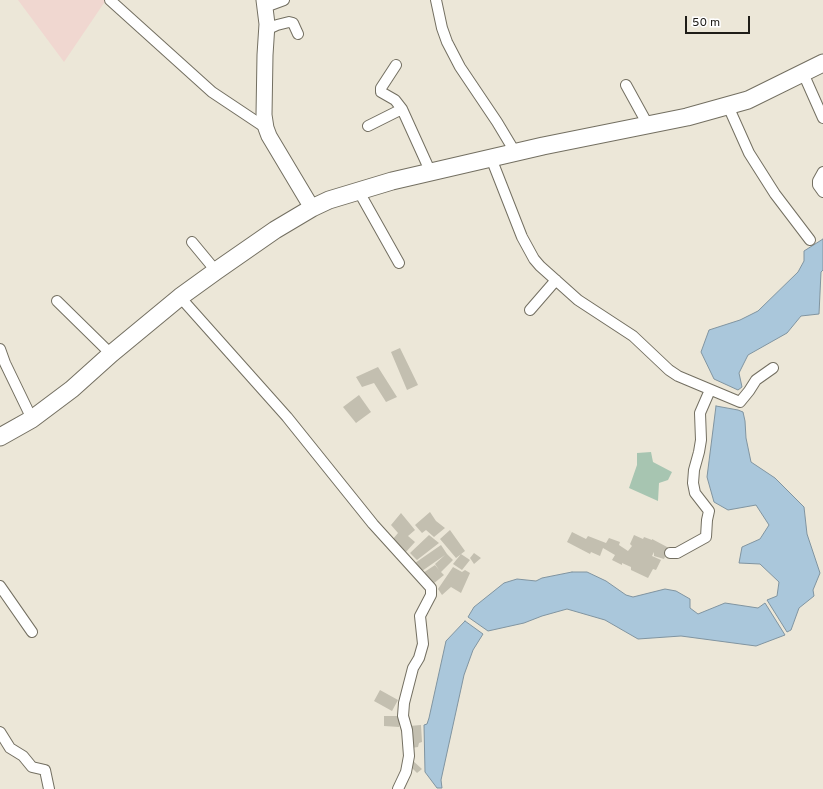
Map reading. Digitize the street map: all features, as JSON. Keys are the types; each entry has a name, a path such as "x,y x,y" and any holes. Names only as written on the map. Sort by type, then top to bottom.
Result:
{"main road":[{"path":"0,437 32,419 72,389 111,354 180,297 216,271 275,230 312,208 329,200 358,190 516,152 687,117 728,106 748,100 823,63"}],"street":[{"path":"284,0 265,3 266,30 264,115 269,136 312,208"},
{"path":"436,0 442,28 447,42 460,67 516,152"},
{"path":"115,1 212,92 266,128"},
{"path":"266,30 289,22 293,23 298,34"},
{"path":"396,65 381,88 381,92 395,100 402,109 430,173"},
{"path":"803,73 823,118"},
{"path":"626,85 648,125"},
{"path":"728,106 749,154 775,194 810,240"},
{"path":"368,126 402,109"},
{"path":"491,158 509,205 530,252 540,266 584,305 629,332 669,370 678,376 713,392 740,402 756,380 773,368"},
{"path":"823,172 818,181 818,185 823,192"},
{"path":"358,190 398,264"},
{"path":"192,242 216,271"},
{"path":"530,310 556,280"},
{"path":"180,297 287,417 373,524 430,588 431,594 420,616 423,644 413,668 404,703 403,716 407,730 409,756 406,772 398,789"},
{"path":"57,301 111,354"},
{"path":"0,349 4,363 32,419"},
{"path":"670,553 677,553 706,537 709,512 695,493 693,483 694,470 701,440 700,413 713,392"},
{"path":"0,586 32,632"},
{"path":"0,732 10,748 24,756 32,767 45,770 49,789"}],"shaded area":[{"path":"18,0 106,0 64,62"}],"green space":[{"path":"651,452 653,462 672,472 668,480 659,483 658,501 629,488 637,465 637,453"}],"water":[{"path":"823,239 823,270 821,272 819,314 801,316 787,333 748,355 739,373 742,387 738,390 714,379 701,352 709,330 740,320 758,311 798,272 804,261 804,251"},
{"path":"716,406 743,412 751,462 775,478 804,507 807,534 820,573 813,590 814,596 799,608 791,630 787,632 767,600 777,596 779,582 760,564 739,563 742,547 760,539 769,525 756,505 728,510 714,502 707,477"},
{"path":"572,572 587,572 606,581 626,595 633,597 665,589 676,591 690,599 690,608 698,614 725,603 758,608 765,603 785,635 756,646 681,636 638,639 605,620 567,609 524,623 488,631 468,617 474,607 504,583 517,579 536,581 542,578"},
{"path":"465,621 483,634 473,650 464,675 441,780 442,788 437,788 425,772 424,725 427,724 429,718 446,641"}],"building":[{"path":"400,348 418,385 407,390 391,352"},
{"path":"378,367 397,397 386,402 374,383 362,387 356,377"},
{"path":"359,395 371,412 356,423 343,407"},
{"path":"430,512 436,521 445,528 434,537 426,530 422,533 415,525"},
{"path":"401,513 415,530 408,536 415,542 405,553 393,539 398,533 391,525"},
{"path":"450,530 465,551 456,558 440,539"},
{"path":"572,532 586,539 588,536 606,543 609,538 620,542 619,545 628,551 632,546 630,544 634,535 643,539 644,537 652,539 669,548 664,559 654,556 654,552 652,556 661,560 656,570 653,569 648,578 631,570 631,567 622,563 622,565 612,560 615,555 603,548 600,556 591,552 590,554 567,542"},
{"path":"429,535 439,543 417,560 410,553"},
{"path":"441,545 453,560 441,572 444,575 433,584 423,573 435,565 439,570 435,564 445,555 422,571 415,563"},
{"path":"474,553 481,558 474,564 470,558"},
{"path":"461,554 470,560 462,570 453,564"},
{"path":"453,567 462,572 465,570 470,573 461,593 451,587 442,595 438,589"},
{"path":"380,690 398,700 392,711 374,701"},
{"path":"384,716 399,716 399,727 384,726"},
{"path":"421,725 422,742 419,743 418,747 411,748 409,726"},
{"path":"412,760 422,769 417,773 409,765"}]}
